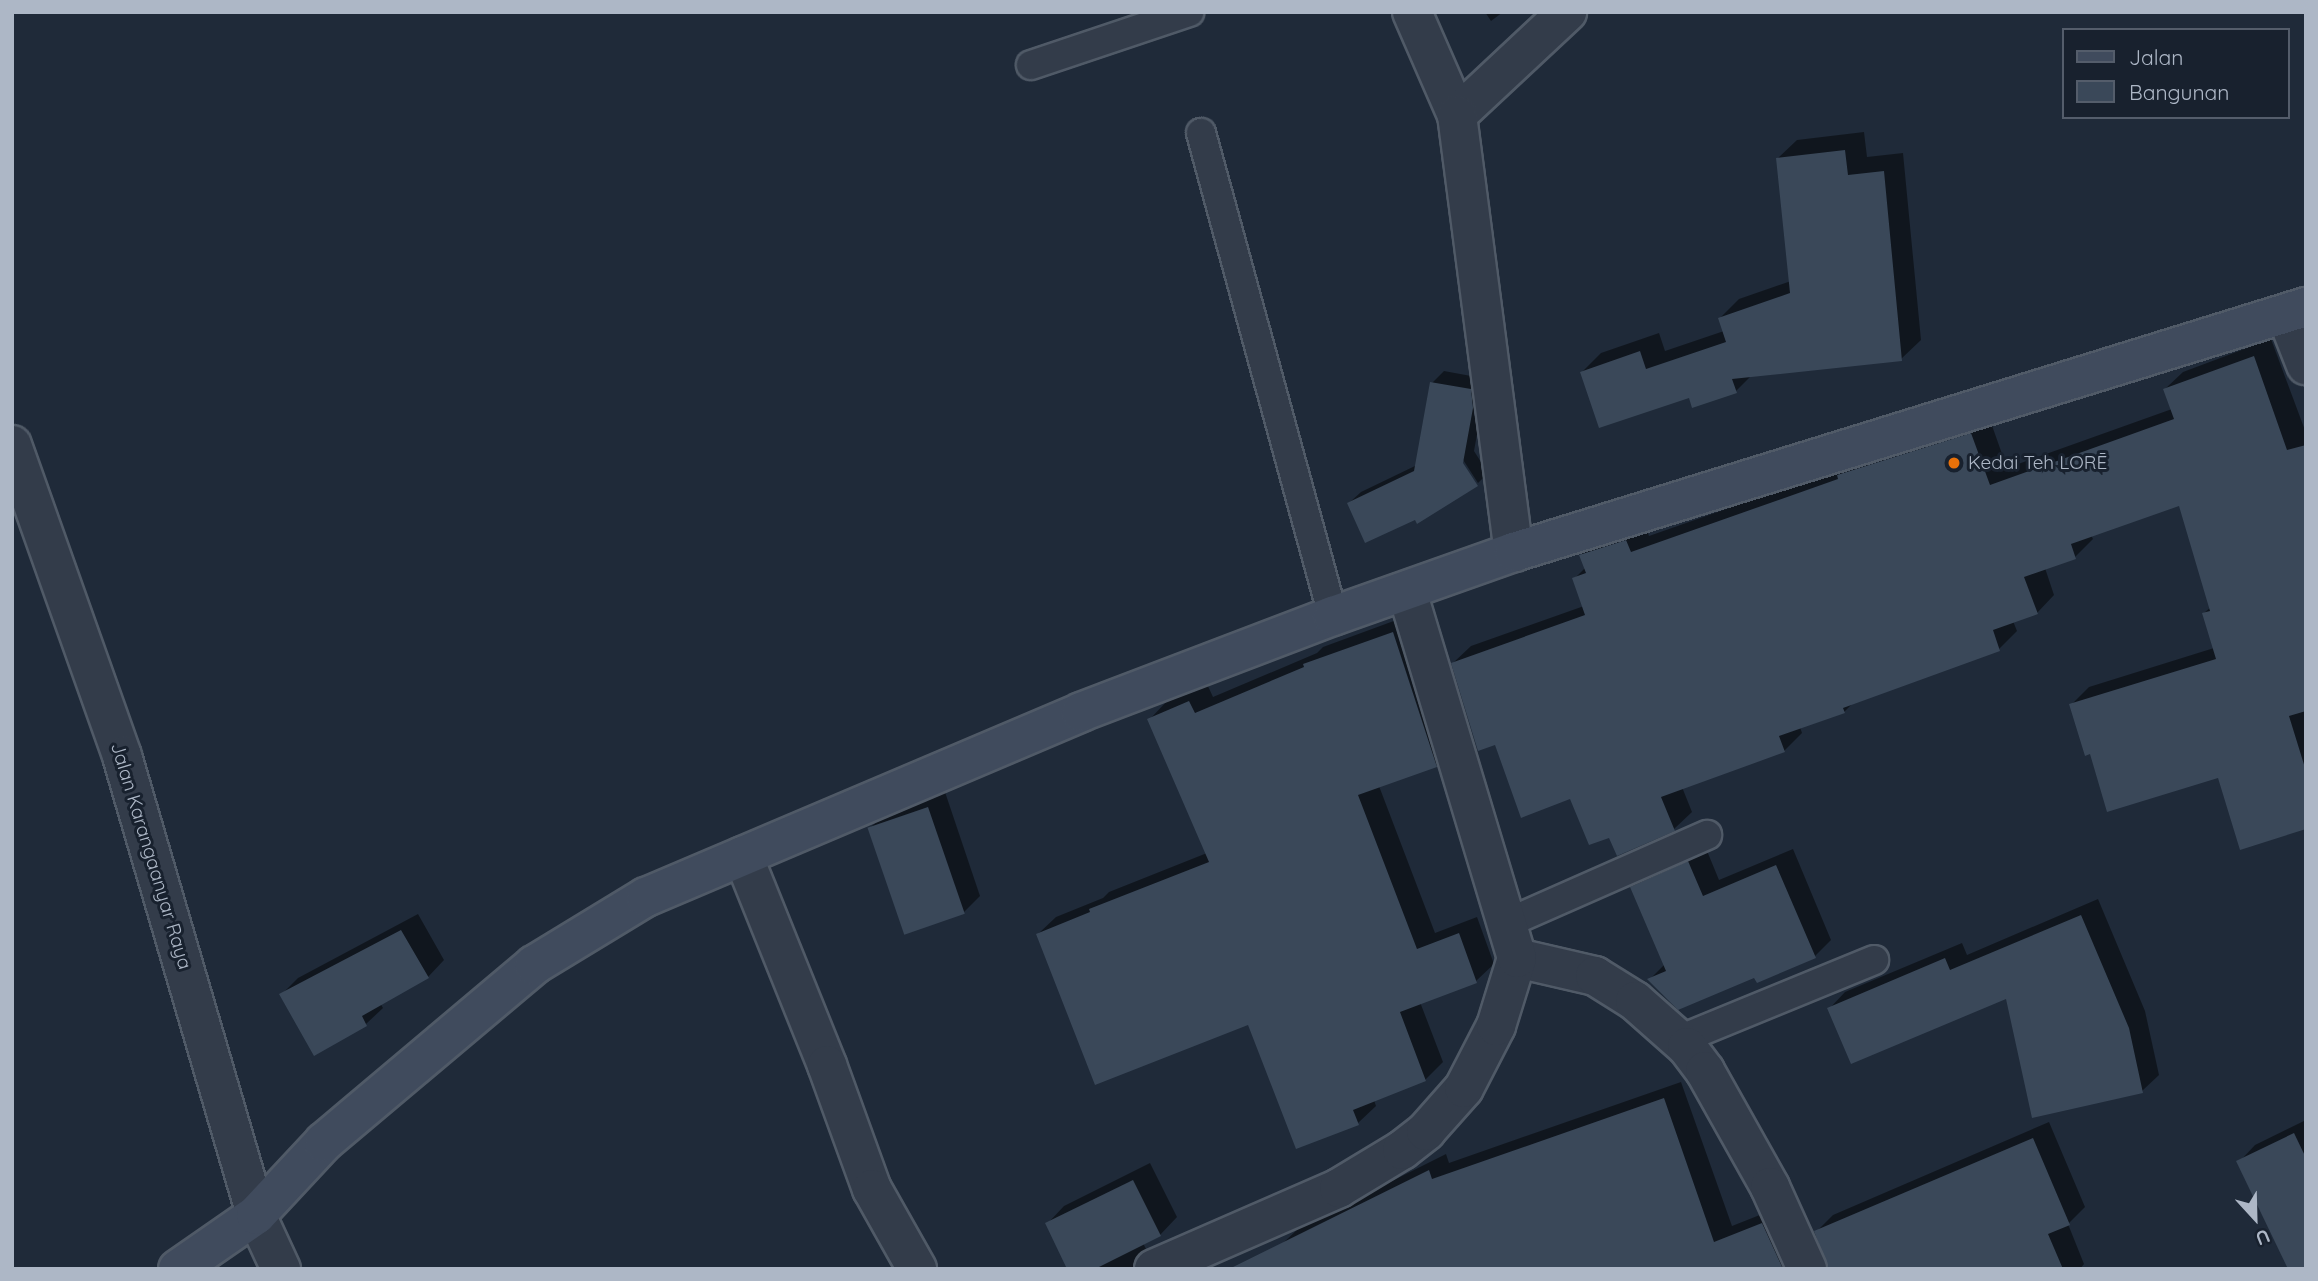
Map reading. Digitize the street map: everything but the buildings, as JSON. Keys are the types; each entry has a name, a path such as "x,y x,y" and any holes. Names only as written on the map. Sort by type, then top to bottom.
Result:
{"main road":[{"path":"178,1269 256,1215 324,1142 534,965 646,897 1081,712 1514,552 2296,311"}],"street":[{"path":"1412,12 1457,115 1514,552"},
{"path":"1457,115 1567,12"},
{"path":"2296,311 2306,365"},
{"name":"Jalan Karangaanyar Raya","path":"12,445 122,756 256,1215 281,1269"},
{"path":"1154,1269 1209,1258 1376,1168 1426,1131 1465,1088 1496,1026 1511,941 1407,592"},
{"path":"743,856 827,1065 872,1189 918,1269"},
{"path":"1511,941 1595,976 1635,1001 1679,1040 1705,1071 1770,1187 1807,1269"}],"lane":[{"path":"1031,65 1189,12"},
{"path":"1201,133 1333,617"},
{"path":"1511,941 1707,835"},
{"path":"1679,1040 1874,960"}],"place":[{"name":"Kedai Teh LORĒ","path":"1954,463"}]}
